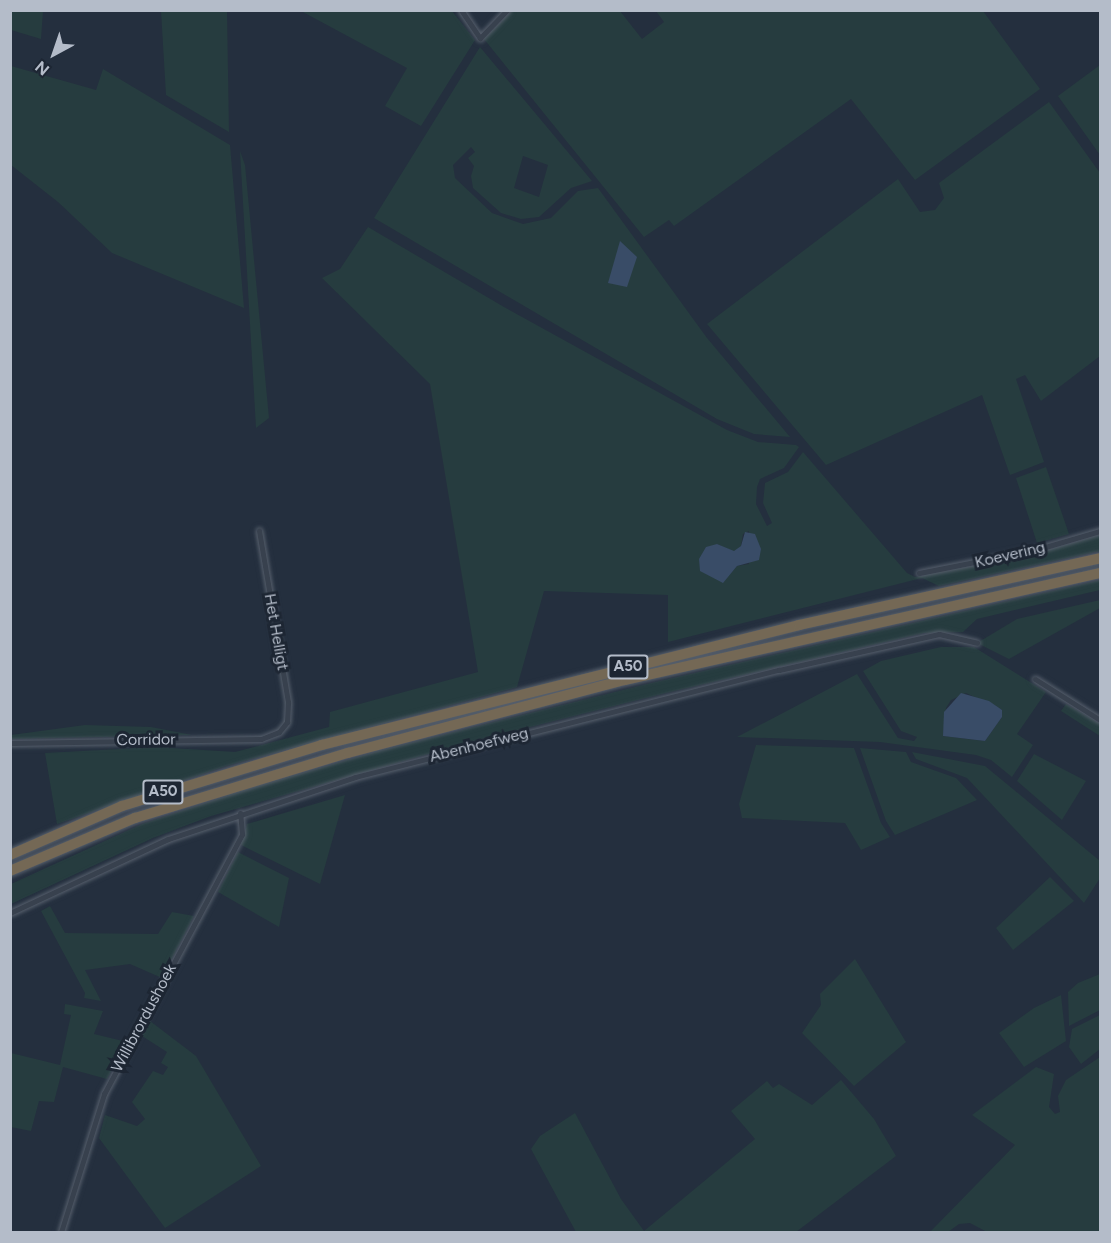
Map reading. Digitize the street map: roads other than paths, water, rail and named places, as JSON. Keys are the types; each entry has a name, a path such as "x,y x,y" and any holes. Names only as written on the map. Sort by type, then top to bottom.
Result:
{"highway":[{"name":"A50","path":"10,855 122,806 322,745 799,625 1101,558"},
{"name":"A50","path":"10,871 135,818 348,753 625,680 1101,573"}],"street":[{"path":"461,10 480,38 507,10"},
{"name":"Het Helligt","path":"259,530 288,702 287,722 279,732"},
{"name":"Koevering","path":"919,573 1035,550 1101,531"},
{"name":"Abenhoefweg","path":"10,913 125,858 240,813 408,763 779,670 939,634 964,637 977,643"},
{"path":"1035,679 1101,720"},
{"name":"Corridor","path":"10,743 261,739 279,732"},
{"name":"Willibrordushoek","path":"61,1233 104,1094 242,834 240,813"}],"water":[{"path":"620,241 637,257 627,287 608,283"},
{"path":"745,532 755,534 761,549 759,560 737,566 723,583 700,571 699,559 706,547 717,544 734,551 741,546"},
{"path":"961,693 989,701 1002,710 1002,717 985,741 943,736 944,712"}]}
